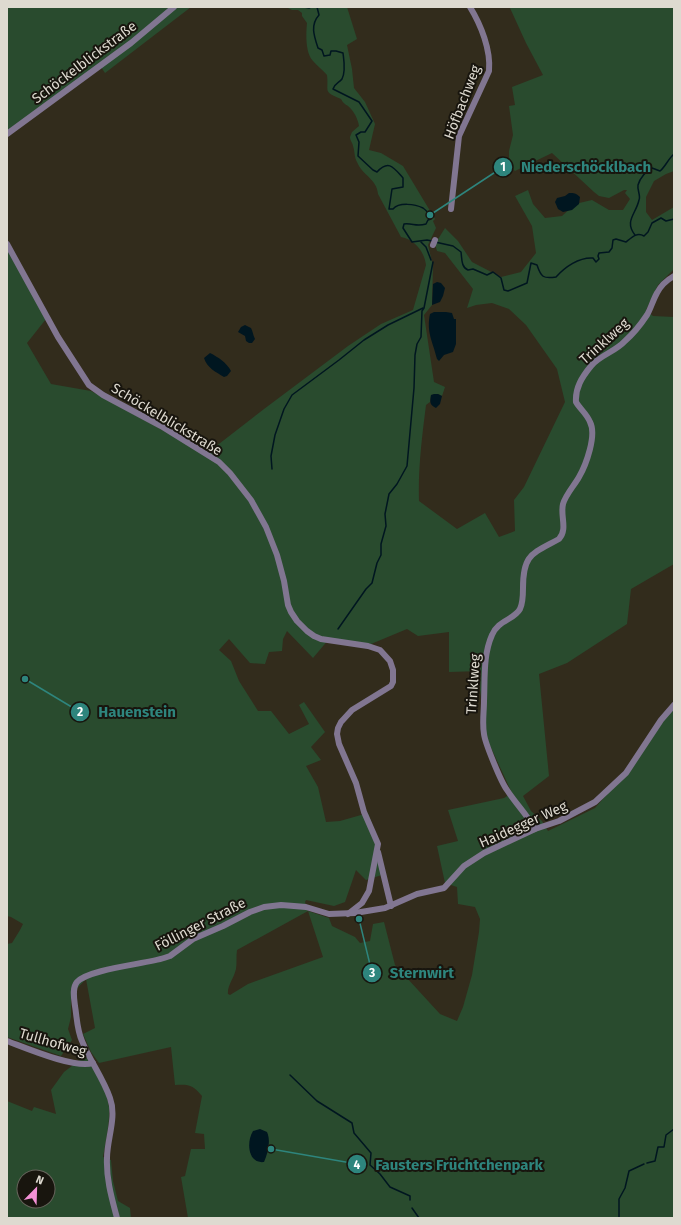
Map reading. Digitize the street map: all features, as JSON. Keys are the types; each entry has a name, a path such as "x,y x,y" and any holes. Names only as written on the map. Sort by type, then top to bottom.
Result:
{"street":[{"name":"Schöckelblickstraße","path":"7,134 131,43 174,7"},
{"name":"Höfbachweg","path":"451,209 459,136 489,71 490,60 480,26 470,7"},
{"name":"Schöckelblickstraße","path":"7,244 58,337 90,385 103,395 161,426 219,462 230,473 247,495 266,527 277,555 284,581 288,605 291,612 306,631 317,637 332,641 374,647 384,654 390,661 393,670 393,682 391,686 352,710 341,722 337,734 338,744 356,783 364,812 378,844 377,850"},
{"name":"Trinklweg","path":"535,829 528,816 506,789 484,736 482,722 485,662 488,644 492,634 500,624 513,616 520,609 523,599 523,573 529,558 562,536 563,502 579,478 585,464 592,429 590,421 576,402 577,390 582,379 592,365 600,358 618,348 625,342 646,315 657,292 674,276"},
{"name":"Haidegger Weg","path":"348,914 391,906 417,894 444,888 470,861 497,846 535,829 559,821 595,802 626,773 660,720 674,704"},
{"path":"377,850 391,906"},
{"path":"348,914 362,902 369,891 377,850"},
{"name":"Föllinger Straße","path":"117,1218 107,1172 112,1113 111,1100 81,1040 74,997 74,990 77,983 85,976 170,956 193,939 264,907 281,905 306,907 329,914 348,914"},
{"name":"Tullhofweg","path":"7,1041 58,1058 81,1064 93,1064"}],"green space":[{"path":"7,7 171,7 141,33 7,131"},
{"path":"177,7 191,7 105,73 101,67"},
{"path":"286,7 347,7 357,39 347,45 354,88 365,102 375,124 369,150 381,153 403,166 435,219 433,221 436,228 428,245 433,266 432,305 424,315 434,382 445,387 442,396 438,394 431,395 430,402 426,405 420,465 419,501 457,529 485,513 499,537 515,531 514,500 524,487 565,402 557,369 526,325 509,309 492,303 467,308 473,289 445,253 437,251 435,244 445,228 458,241 472,262 501,277 521,272 536,253 532,226 515,196 528,190 533,204 545,218 562,216 575,204 592,200 609,210 623,210 630,199 625,193 627,190 624,190 609,198 599,196 552,153 515,171 509,165 509,151 513,135 509,106 515,105 512,87 543,75 510,8 674,7 674,171 654,181 646,197 646,212 652,220 674,207 674,269 658,285 646,310 653,316 674,317 674,564 631,589 627,624 567,663 539,674 549,776 523,796 531,811 542,821 548,831 595,808 623,776 674,705 674,1218 188,1218 181,1177 185,1176 191,1149 205,1149 204,1134 195,1133 202,1096 190,1086 175,1085 171,1047 99,1063 91,1052 83,1034 95,1028 86,979 71,995 71,1017 68,1029 72,1040 61,1056 7,1037 7,944 12,943 23,924 7,916 7,249 46,319 27,343 51,384 91,391 206,454 348,346 381,324 413,310 426,265 423,255 415,243 401,237 378,194 375,184 359,166 350,140 352,132 359,126 357,118 352,110 341,99 329,92 327,88 327,75 310,57 306,32 307,23 302,16 302,13 298,10 292,10","holes":["407,629 418,636 449,632 449,672 481,671 480,689 486,737 512,793 504,798 448,810 458,841 437,846 445,883 457,887 458,904 475,907 480,919 472,975 463,1007 457,1021 440,1014 395,965 384,922 373,924 370,941 360,943 355,937 332,926 329,918 308,911 305,902 306,900 334,906 345,902 356,870 366,880 385,874 375,832 368,813 340,821 326,822 318,787 306,766 321,760 311,747 325,732 304,702 299,705 309,724 289,734 271,711 258,711 239,681 231,661 219,650 229,639 250,663 265,664 269,652 282,651 283,639 287,631 313,658 329,639 371,644","308,911 323,957 248,984 230,995 228,994 236,969 237,950"]},
{"path":"85,1056 93,1067 108,1100 108,1132 103,1157 111,1160 113,1181 118,1201 130,1208 131,1218 7,1218 7,1101 32,1111 34,1107 56,1114 51,1090 64,1072"}],"water":[{"path":"569,193 580,197 579,204 572,210 563,212 558,209 555,202 557,198 565,196"},
{"path":"437,282 441,283 445,288 440,302 432,305 433,284"},
{"path":"434,312 452,313 454,319 456,319 456,344 453,352 444,355 439,361 437,359 429,332 430,314"},
{"path":"245,325 252,329 255,339 252,343 246,341 245,336 238,332 241,327"},
{"path":"210,353 222,360 227,365 231,371 227,376 224,377 207,364 204,358"},
{"path":"434,394 442,396 440,404 436,408 430,403 431,395"},
{"path":"260,1129 267,1132 269,1139 268,1151 264,1162 255,1160 249,1146 253,1131"}],"waterway":[{"path":"304,7 311,7"},
{"path":"317,7 319,15 314,23 314,31 318,48 322,50 324,56 330,55 331,51 343,53 344,73 342,79 333,89 359,102 372,121 365,132 361,132 356,135 359,142 358,156 377,172 385,166 391,166 403,178 403,187 392,189 389,209 407,204 416,205 424,209 430,215 431,219 428,220 426,224 404,224 403,228 412,242 427,240 432,241"},
{"path":"635,235 632,230 631,221 638,205 639,182 652,168 660,171 674,154"},
{"path":"435,242 453,246 461,252 463,265 466,269 473,269 487,275 493,272 501,278 504,290 508,291 527,283 531,263 537,265 541,275 548,278 556,277 568,266 583,259 593,258 596,262 599,259 599,253 609,252 612,248 613,240 616,239 626,242 637,235 644,236 648,232 652,223 661,218 666,221 674,219"},
{"path":"421,242 426,247 431,260"},
{"path":"338,629 366,589 372,583 377,563 381,555 381,544 386,526 385,514 389,494 397,484 407,466 414,388 415,355 417,344 421,337 422,311 424,308 433,262"},
{"path":"272,469 271,456 275,435 284,409 292,395 364,340 388,325 423,308"},
{"path":"290,1075 317,1101 352,1123 354,1133 371,1153 370,1165 380,1174 390,1187 410,1196 410,1200"},
{"path":"647,1163 655,1161 658,1147 664,1147 666,1135 674,1129"},
{"path":"619,1218 619,1199 625,1188 629,1171 644,1164"},
{"path":"412,1208 419,1218"}],"place":[{"name":"Niederschöcklbach","path":"430,215"},
{"name":"Hauenstein","path":"25,679"},
{"name":"Sternwirt","path":"359,919"},
{"name":"Fausters Früchtchenpark","path":"271,1149"}]}
